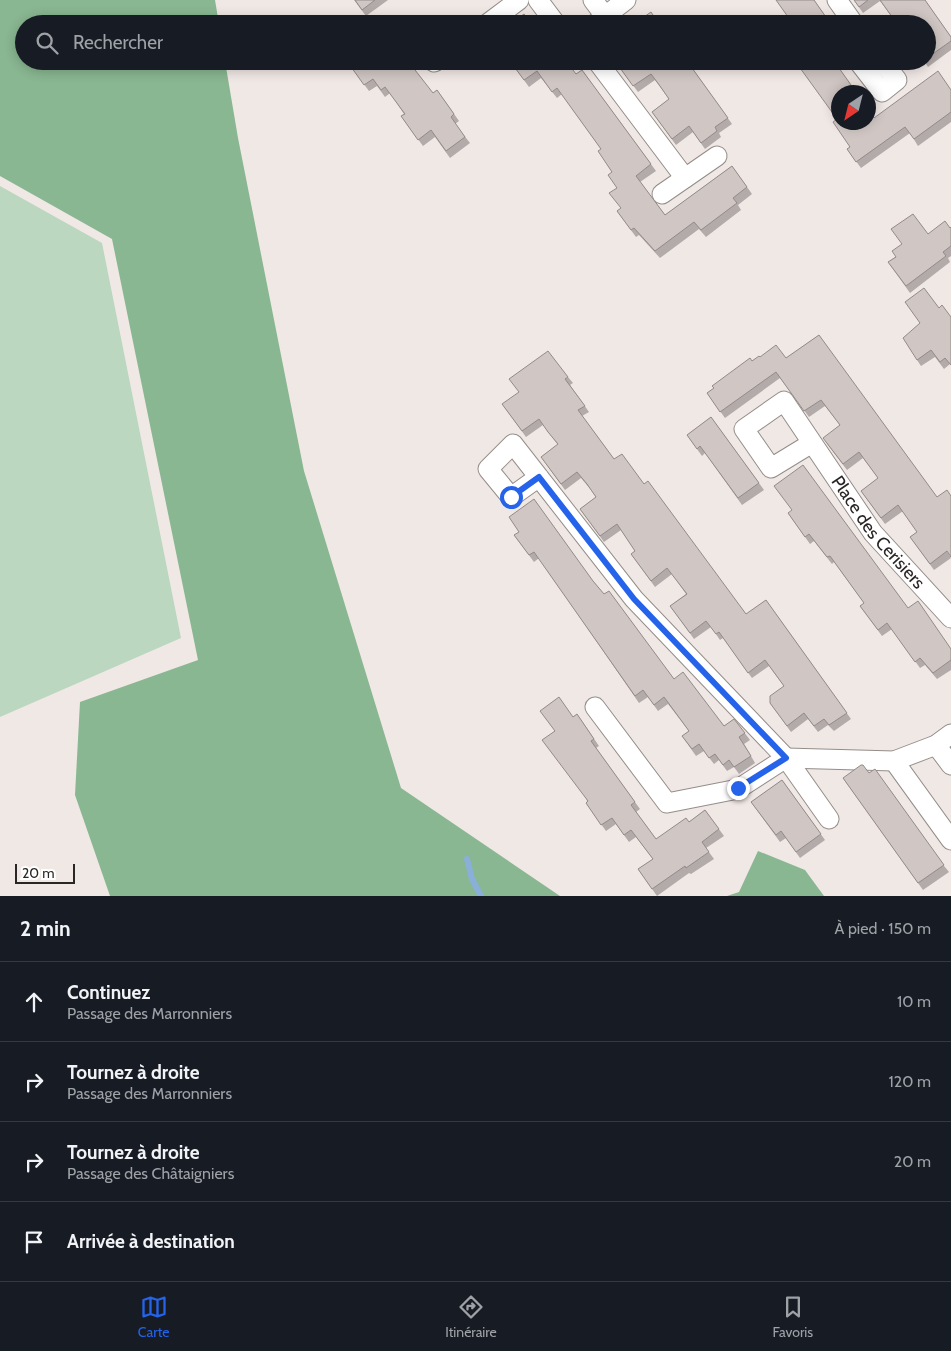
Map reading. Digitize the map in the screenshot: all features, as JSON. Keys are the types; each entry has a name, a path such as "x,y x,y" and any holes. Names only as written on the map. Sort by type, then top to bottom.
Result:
{"street":[{"path":"499,15 519,0"},
{"path":"538,0 549,15"},
{"path":"593,0 598,15"},
{"path":"606,15 626,0"},
{"path":"837,0 848,15"},
{"path":"604,70 686,178"},
{"path":"865,70 882,92 897,80 889,70"},
{"path":"662,194 717,156"},
{"name":"Place des Cerisiers","path":"812,443 873,533 951,618"},
{"path":"539,477 634,599 786,758 829,819"},
{"path":"595,707 667,803 738,788 786,758 894,761 944,739 951,766"},
{"path":"894,761 951,840"}],"green space":[{"path":"0,0 215,0 218,15 15,15 15,70 227,70 238,138 304,471 401,788 560,896 110,896 75,795 80,702 198,660 112,239 0,176"},
{"path":"0,186 102,243 181,638 0,717"},
{"path":"758,851 805,870 824,896 727,896 739,892"}],"building":[{"path":"355,0 375,0 362,10"},
{"path":"776,0 814,0 824,15 787,15"},
{"path":"854,0 868,0 859,7"},
{"path":"880,0 925,0 936,15 891,15"},
{"path":"936,16 951,37 951,41 936,52"},
{"path":"353,70 415,70 433,93 437,90 454,114 451,117 465,137 446,151 431,130 418,140 401,116 405,114 385,87 381,90 373,79 364,85"},
{"path":"517,70 573,70 576,74 582,70 651,164 636,176 665,215 732,166 747,187 733,198 737,203 701,230 694,222 655,251 634,228 631,230 617,211 621,208 609,193 617,188 608,175 612,172 598,151 601,149 557,88 552,92 537,71 524,80"},
{"path":"621,70 693,70 728,118 715,127 717,131 701,143 689,126 672,139 652,112 669,99 660,86 651,74 633,86"},
{"path":"802,70 840,70 851,85 831,85 831,111"},
{"path":"938,71 951,90 951,112 914,139 905,127 856,162 847,149 850,147 838,130 876,130 876,117"},
{"path":"913,214 928,234 945,221 951,227 951,246 943,252 946,256 906,286 888,262 896,257 892,251 902,244 891,229"},
{"path":"924,288 939,308 942,305 951,317 951,365 945,358 940,362 931,350 917,360 903,338 920,323 905,302"},
{"path":"819,335 937,497 947,490 951,496 951,557 947,551 930,564 910,537 917,532 898,505 881,518 861,491 878,478 859,452 843,464 823,438 840,425 821,400 804,411 776,372 720,412 707,393 714,388 712,386 750,358 752,361 760,357 776,345 786,358"},
{"path":"548,351 568,377 565,379 585,406 578,410 614,459 622,454 644,484 648,481 746,614 766,600 847,713 829,725 824,719 814,726 804,713 787,726 770,703 770,696 784,686 765,660 748,673 719,632 716,634 706,621 690,633 670,606 687,594 667,568 651,581 631,554 635,551 617,524 600,536 580,509 596,497 587,484 577,472 561,484 541,457 558,444 539,419 522,431 502,404 519,392 509,379"},
{"path":"711,417 759,483 738,498 700,446 697,449 687,435"},
{"path":"803,465 908,608 918,601 951,649 951,660 933,673 920,658 915,662 887,623 878,630 860,606 864,603 830,556 827,557 809,534 805,537 788,513 792,510 774,486"},
{"path":"534,499 593,581 604,594 609,591 674,679 683,672 724,726 734,719 745,733 739,737 751,756 734,767 729,760 723,765 715,754 709,758 699,744 692,749 682,736 689,731 664,697 654,705 643,690 635,696 534,552 529,555 514,535 519,532 509,517"},
{"path":"559,697 573,717 577,714 594,739 591,741 635,802 631,805 656,839 686,818 689,822 705,810 719,829 702,842 709,852 652,889 638,869 653,859 631,830 624,835 612,818 601,825 586,803 588,801 542,740 555,731 540,711"},
{"path":"861,765 869,773 875,769 944,865 918,883 843,778"},
{"path":"782,780 821,834 796,852 781,831 776,835 751,802"}],"waterway":[{"path":"467,859 472,879 481,896"}],"route":[{"path":"511,497 539,477 634,599 786,758 738,788"}]}
